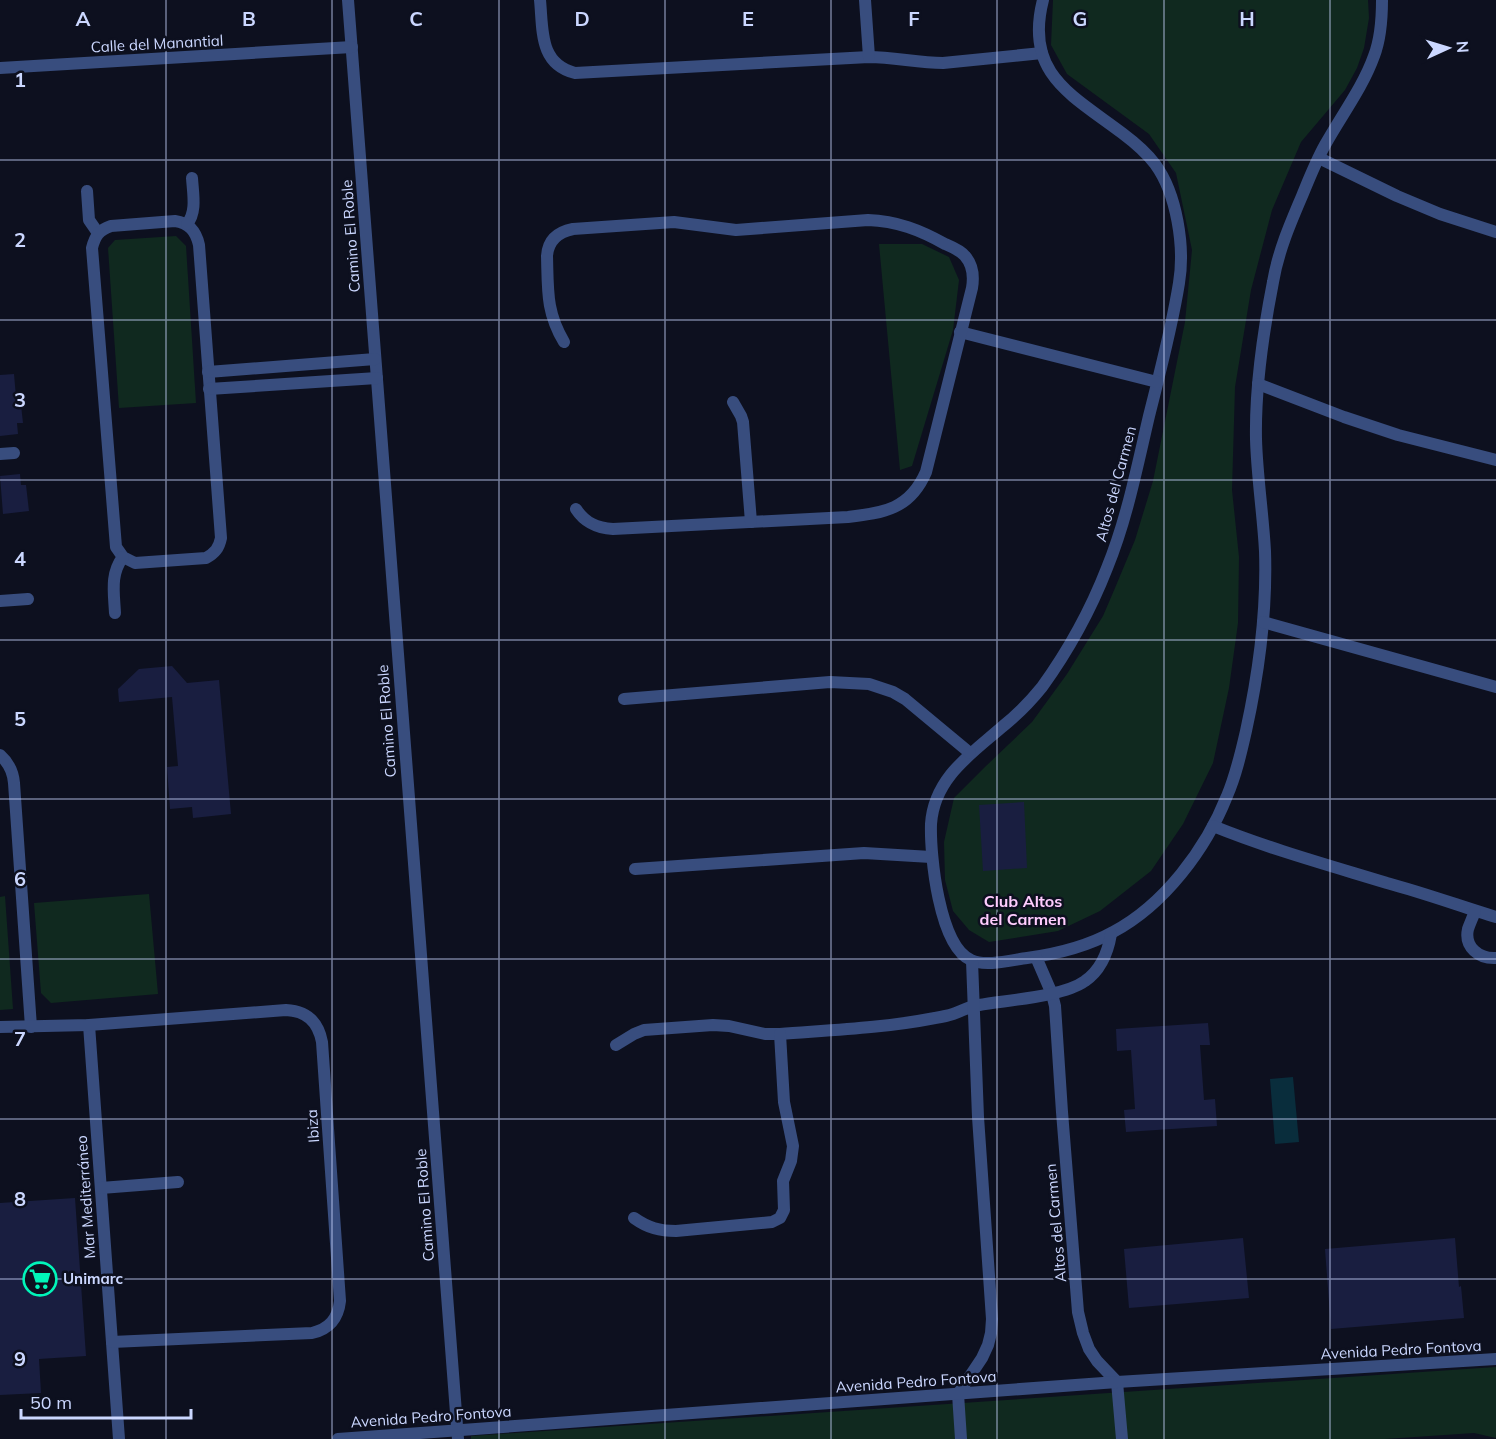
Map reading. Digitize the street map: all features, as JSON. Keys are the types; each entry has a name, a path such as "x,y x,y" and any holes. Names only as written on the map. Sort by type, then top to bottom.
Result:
{"street":[{"name":"Camino El Roble","path":"348,0 458,1435"},
{"path":"540,0 547,53 558,66 575,73 869,57 943,63 1042,53"},
{"path":"865,0 869,57"},
{"name":"Altos del Carmen","path":"972,961 956,945 939,901 931,857 931,822 934,805 947,778 970,753 1018,714 1032,699 1068,645 1095,596 1107,569 1125,515 1180,278 1179,231 1165,180 1144,152 1058,84 1042,53 1038,29 1043,0"},
{"path":"962,1439 958,1394 985,1352 991,1333 992,1318 978,1117 972,961 995,963 1068,950 1111,934 1137,917 1152,904 1201,847 1230,790 1242,746 1256,676 1263,622 1265,559 1256,438 1260,363 1272,287 1278,257 1290,222 1318,158 1375,55 1380,35 1382,0"},
{"name":"Calle del Manantial","path":"0,69 352,47"},
{"path":"1318,158 1440,214 1496,232"},
{"path":"187,224 193,212 192,178"},
{"path":"87,192 90,220 98,233"},
{"path":"564,342 552,317 548,298 547,250 553,238 559,233 573,229 674,222 736,230 868,220 884,221 912,227 959,251 970,265 973,280 926,472 909,498 897,507 870,515 848,517 603,528 586,521 576,509"},
{"path":"175,221 187,224 197,237 199,245 221,538 217,550 206,558 135,563 119,553 116,540 92,248 98,233 111,226 175,221"},
{"path":"960,332 1157,382"},
{"path":"208,372 375,359"},
{"path":"210,389 377,378"},
{"path":"1258,384 1398,435 1496,460"},
{"path":"733,402 743,422 751,522"},
{"path":"0,454 14,453"},
{"path":"115,613 114,577 123,557"},
{"path":"0,601 27,599"},
{"path":"1263,622 1496,687"},
{"path":"624,699 830,682 869,684 893,692 905,699 970,753"},
{"path":"0,755 13,773 31,1027"},
{"path":"1213,826 1258,844 1496,918"},
{"path":"635,869 864,853 931,857"},
{"path":"1475,910 1468,929 1468,943 1475,953 1488,958 1496,958"},
{"path":"616,1045 624,1038 644,1030 713,1025 765,1034 780,1034 905,1023 952,1014 975,1005 1053,994 1074,988 1096,971 1109,947 1111,934"},
{"name":"Altos del Carmen","path":"1036,957 1053,994 1056,1016 1078,1312 1089,1349 1117,1382"},
{"name":"Ibiza","path":"0,1027 89,1025 274,1011 304,1013 317,1025 322,1042 340,1301 333,1322 320,1331 312,1333 112,1342"},
{"name":"Mar Mediterráneo","path":"89,1025 119,1439"},
{"path":"634,1218 651,1228 676,1231 772,1222 780,1218 784,1210 783,1181 794,1146 784,1102 780,1034"},
{"path":"101,1188 178,1182"},
{"name":"Avenida Pedro Fontova","path":"338,1439 458,1435 1117,1382 1496,1359"},
{"path":"1117,1382 1122,1439"}],"green space":[{"path":"1053,0 1368,0 1369,18 1364,48 1357,68 1345,90 1301,142 1272,210 1251,290 1235,387 1232,490 1239,557 1238,623 1229,688 1213,763 1183,824 1151,871 1100,911 1058,931 989,942 969,930 953,911 945,880 944,842 954,798 1032,722 1067,674 1103,616 1135,540 1153,481 1185,322 1192,250 1176,173 1149,134 1067,74 1051,45"},
{"path":"176,236 186,246 196,403 119,408 108,248 115,240"},
{"path":"879,244 922,244 949,257 959,280 953,330 912,466 900,470"},
{"path":"149,894 158,994 51,1003 41,993 34,903"},
{"path":"5,896 13,1009 0,1010 0,897"},
{"path":"1496,1367 1496,1438 1474,1433 1385,1439 471,1439 471,1436"}],"water":[{"path":"1293,1077 1299,1142 1275,1144 1270,1079"}],"building":[{"path":"14,374 16,397 20,396 23,423 17,423 18,434 0,436 0,375"},
{"path":"20,474 21,485 26,485 29,511 3,514 0,476"},
{"path":"172,666 187,683 219,680 231,814 193,818 192,807 170,809 167,767 178,766 172,697 119,702 118,689 139,669"},
{"path":"1024,802 1027,868 983,871 979,805"},
{"path":"1208,1023 1210,1045 1200,1045 1204,1100 1215,1099 1217,1126 1126,1132 1124,1110 1135,1109 1131,1050 1117,1051 1116,1029"},
{"name":"Unimarc","path":"75,1198 86,1356 39,1359 41,1393 0,1395 0,1203"},
{"path":"1243,1238 1249,1298 1129,1308 1124,1249"},
{"path":"1455,1238 1464,1318 1331,1329 1325,1249"}],"place":[{"name":"Unimarc","path":"40,1279"}],"district":[{"name":"Club Altos del Carmen","path":"1023,910"}]}
